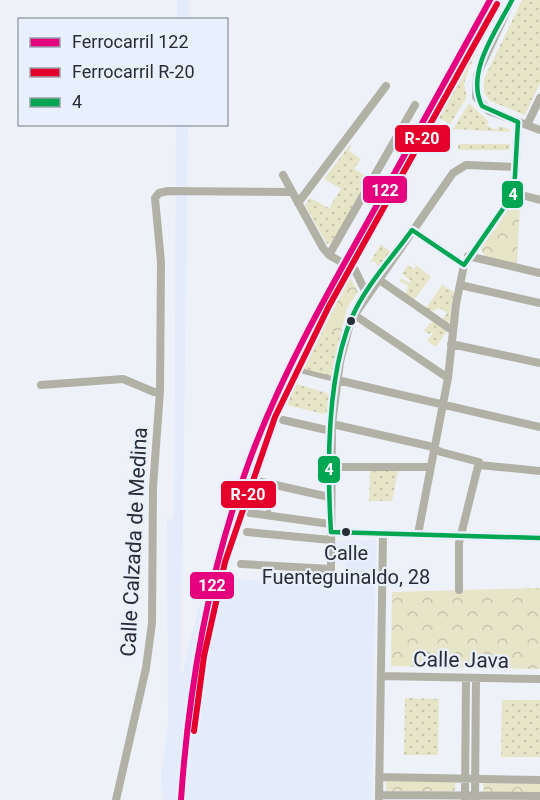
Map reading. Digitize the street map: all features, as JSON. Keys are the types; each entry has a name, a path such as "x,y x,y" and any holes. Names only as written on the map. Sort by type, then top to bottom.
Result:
{"street":[{"path":"512,0 477,75 476,97 489,111 540,130"},
{"path":"298,203 386,86"},
{"path":"527,125 540,98"},
{"path":"331,257 415,105"},
{"path":"418,534 448,378 464,265 468,256 514,193 518,122"},
{"path":"241,564 331,569 329,497 331,427 338,380 353,314 445,181 460,167 466,165 515,166"},
{"path":"284,175 291,192 331,257 355,270 367,295"},
{"name":"Calle Calzada de Medina","path":"116,800 150,645 153,487 160,392 161,262 155,204 158,193 168,191 291,192"},
{"path":"514,193 540,200"},
{"path":"412,230 464,265"},
{"path":"476,245 486,260"},
{"path":"468,256 540,273"},
{"path":"378,279 453,331"},
{"path":"460,285 540,303"},
{"path":"353,314 448,378"},
{"path":"451,344 540,363"},
{"path":"302,371 540,427"},
{"path":"41,385 123,379 154,392 160,392"},
{"path":"283,420 331,427 435,450 479,464 540,471"},
{"path":"459,590 459,543 463,536 479,464"},
{"path":"331,467 427,467"},
{"path":"262,482 329,497"},
{"path":"268,515 270,499"},
{"path":"250,513 268,515 331,532"},
{"path":"247,531 540,538"},
{"path":"384,534 379,797 540,796"},
{"name":"Calle Java","path":"382,676 540,679"},
{"path":"465,798 466,678"},
{"path":"475,798 476,678"},
{"path":"380,777 540,780"}],"shaded area":[{"path":"177,0 189,0 189,18 177,18"},
{"path":"176,126 188,126 181,677 207,575 247,580 332,584 333,582 345,582 346,557 335,557 335,544 339,541 376,540 372,800 162,800 161,774 168,724 167,519 174,519"}],"green space":[{"path":"522,0 540,0 540,83 525,115 490,101 484,93 484,79"},
{"path":"490,20 464,84 467,97 450,124 439,118"},
{"path":"469,103 488,121 487,126 497,130 499,126 509,129 510,132 453,129"},
{"path":"352,142 349,151 361,159 354,169 369,178 333,243 327,244 305,205 310,198 329,208 341,189 324,179"},
{"path":"458,144 510,144 510,150 458,150"},
{"path":"514,201 520,203 517,265 486,257 480,248 510,203"},
{"path":"381,244 392,253 381,270 374,261 370,262"},
{"path":"411,261 431,277 414,300 406,294 408,285 399,281 402,278 409,283 411,281 402,274 408,265 414,269 416,266"},
{"path":"350,277 358,292 347,308 341,333 323,329"},
{"path":"442,285 454,292 449,324 442,320 447,313 440,308 431,312 426,308"},
{"path":"434,322 447,331 436,347 427,341 434,331 429,334 424,331 430,323"},
{"path":"323,329 341,333 334,378 302,369"},
{"path":"296,384 331,394 328,412 324,414 287,405"},
{"path":"370,470 398,471 392,501 369,501"},
{"path":"540,588 540,669 391,666 392,592"},
{"path":"405,698 439,699 438,755 404,755"},
{"path":"502,700 540,700 540,757 501,757"},
{"path":"386,781 455,782 455,791 386,791"},
{"path":"483,783 540,784 540,793 484,792"}],"rail line":[{"name":"122","path":"181,800 189,713 203,627 223,542 250,459 275,398 319,309 490,0"},
{"name":"R-20","path":"194,731 204,656 225,562 275,417 329,306 497,4"}],"transit line":[{"name":"4","path":"512,0 491,38 477,79 482,106 518,122 514,193 464,265 412,230 358,305 343,341 333,395 329,451 331,532 540,538"}],"place":[{"name":"Calle Fuenteguinaldo, 28","path":"346,532"}]}
